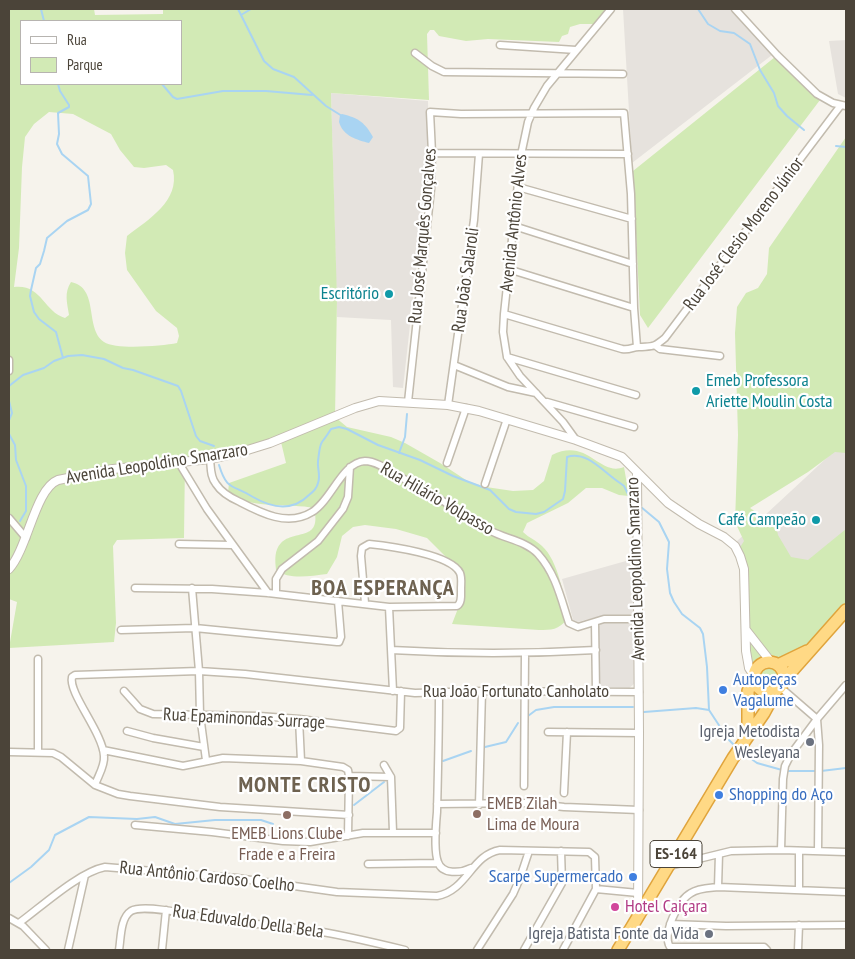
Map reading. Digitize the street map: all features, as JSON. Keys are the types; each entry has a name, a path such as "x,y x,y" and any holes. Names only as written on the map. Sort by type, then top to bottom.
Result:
{"highway":[{"name":"ES-164","path":"618,950 733,758 780,686 846,610"},
{"name":"ES-164","path":"754,677 758,666 764,663 775,664 813,648"},
{"path":"754,677 758,686 763,690 770,692 780,686 782,670 775,664"},
{"path":"745,739 748,691 754,677"}],"street":[{"name":"Avenida Antônio Alves","path":"576,440 546,402 520,376 507,358 503,332 504,314 525,133 540,97 610,9"},
{"path":"735,9 817,94 825,100 844,106"},
{"path":"500,45 576,50"},
{"path":"415,53 432,66 444,72 623,74"},
{"name":"Rua José Clesio Moreno Júnior","path":"656,346 665,338 844,106"},
{"name":"Rua José Marquês Gonçalves","path":"408,402 431,189 430,112 532,113"},
{"path":"532,113 624,113 632,219 637,347"},
{"path":"432,154 628,154"},
{"name":"Rua João Salaroli","path":"448,405 474,220 479,154"},
{"path":"518,187 632,219"},
{"path":"514,226 633,264"},
{"path":"508,269 634,308"},
{"path":"504,314 622,349 631,350 637,347 648,348 656,346 660,349 720,356"},
{"path":"507,358 636,395"},
{"path":"9,360 9,371"},
{"path":"454,365 508,387 537,393"},
{"name":"Avenida Leopoldino Smarzaro","path":"26,538 44,493 52,482 113,469 210,459 255,448 379,401 448,405 466,408 576,440 622,458 637,474 639,692 638,917"},
{"path":"546,402 634,427"},
{"path":"447,463 466,408"},
{"path":"485,484 507,419"},
{"path":"210,459 213,480 220,489 232,498 264,514 280,518 294,518 312,512 327,498 350,467"},
{"path":"179,462 196,492 232,545 268,593"},
{"name":"Rua Hilário Volpasso","path":"350,467 358,462 375,464 433,495 494,532 525,544 538,554 556,582 570,623 578,627 604,619 637,619"},
{"path":"276,594 276,579 282,569 318,541 343,509 348,497 350,467"},
{"path":"637,474 682,513 724,537 735,546 744,569 747,660 754,677"},
{"path":"9,518 26,538 18,556 9,569"},
{"path":"179,544 232,545"},
{"path":"135,588 192,588 268,593 389,607 458,606 462,580 460,573 453,566 437,558 408,549 369,544 362,548 361,556 365,604"},
{"path":"192,588 199,671 200,715 206,760"},
{"path":"121,630 195,628 340,642 338,601"},
{"path":"389,607 393,690"},
{"path":"594,622 596,692"},
{"path":"746,630 775,664"},
{"path":"391,650 474,654 525,654 596,650"},
{"path":"524,786 525,654"},
{"path":"38,659 38,752"},
{"name":"Rua João Fortunato Canholato","path":"103,750 87,712 72,689 72,677 75,675 199,671 254,675 401,692 639,692"},
{"path":"781,850 784,771 791,754 846,685"},
{"path":"780,686 817,719 819,771 818,851"},
{"name":"Rua Epaminondas Surrage","path":"124,691 140,709 153,714 299,718 396,732 400,728 401,692"},
{"path":"479,805 482,691"},
{"path":"439,692 436,833 438,863 449,872 466,871 474,867"},
{"path":"299,718 301,761"},
{"path":"127,731 153,738 204,747"},
{"path":"548,732 639,733"},
{"path":"564,793 567,732"},
{"path":"94,785 104,762 103,750 183,766 223,758 301,761 340,766 348,770 349,776 348,836"},
{"path":"9,752 38,752 61,757 94,785 118,794 186,803 348,815"},
{"path":"384,765 391,777 393,832"},
{"path":"349,776 391,777"},
{"path":"437,804 527,803 564,807 639,810"},
{"path":"136,825 283,841 310,842 363,833 436,833"},
{"name":"Rua Antônio Cardoso Coelho","path":"19,923 96,868 115,866 237,878 352,894 424,896 447,894 460,884 482,857 490,852 500,850 589,852 595,857 596,889"},
{"path":"478,950 513,894 529,851"},
{"path":"524,950 562,883 561,851"},
{"path":"670,866 731,851 846,852"},
{"path":"799,851 799,890"},
{"path":"718,887 719,854"},
{"path":"368,864 438,863"},
{"path":"68,950 85,875"},
{"path":"766,950 764,947 720,949 670,947 668,936 670,924 685,898 701,889 718,887 846,892"},
{"path":"563,950 596,889 638,892"},
{"name":"Rua Eduvaldo Della Bela","path":"119,950 122,927 126,917 131,911 138,910 166,910 197,917 302,929 344,936 405,950"},
{"path":"162,950 166,910"},
{"path":"9,918 19,923 46,950"},
{"path":"670,924 846,926"},
{"path":"798,950 799,925"}],"shaded area":[{"path":"623,9 730,9 772,55 632,163"},
{"path":"846,40 846,98 838,94 829,41"},
{"path":"331,93 428,101 429,154 403,388 393,387 391,320 337,317"},
{"name":"Café Campeão","path":"846,440 846,599 747,554 736,542"},
{"path":"633,559 633,615 604,615 574,623 562,579"},
{"path":"599,623 630,623 634,625 635,683 627,690 599,690"}],"green space":[{"path":"9,9 94,9 95,15 163,14 163,9 609,9 599,24 580,24 570,27 568,34 562,36 559,42 488,39 466,41 439,36 434,30 430,30 427,34 429,100 331,93 337,299 335,417 347,427 391,437 405,443 469,482 486,487 513,491 533,490 544,481 552,455 564,451 575,451 584,454 607,467 615,469 624,467 629,496 619,495 602,488 586,488 568,503 527,523 523,532 542,546 552,560 560,580 564,601 567,619 564,623 554,629 543,630 452,624 462,598 463,574 427,538 396,529 365,525 353,527 342,536 337,557 327,574 293,576 276,570 277,549 287,539 311,530 315,519 314,508 257,503 236,498 228,493 229,483 286,463 281,442 185,460 184,538 117,540 113,546 116,623 114,642 9,648 17,602 9,599","holes":["49,112 73,114 111,134 120,150 134,167 144,168 166,165 173,170 174,181 172,191 167,200 153,216 127,236 125,253 127,270 156,311 177,328 179,336 177,343 128,347 104,342 94,328 86,292 80,286 71,282 67,294 69,315 65,318 58,315 31,290 23,287 14,287 19,248 25,137 34,124"]},
{"path":"775,57 820,100 648,328 640,315 633,171"},
{"path":"846,137 846,453 835,452 808,472 750,508 776,525 778,535 791,557 808,560 846,529 846,607 789,669 760,706 749,686 739,549 744,541 735,522 738,435 735,333 737,307 746,293 758,288 767,274 769,248"}],"water":[{"path":"340,115 357,119 367,128 373,137 369,143 355,139 344,131 339,122"}],"waterway":[{"path":"41,9 44,20"},
{"path":"238,9 264,61 273,69 294,77 326,106 342,116"},
{"path":"241,15 251,9"},
{"path":"698,9 708,24 720,31 734,33 750,44 760,70 774,93 778,106 804,130"},
{"path":"58,85 69,107 58,113 59,134 57,144 62,154 88,176 91,204 88,210 67,221 47,238 40,264 36,268 30,296 34,312 39,319 56,332 63,358"},
{"path":"163,85 177,99 223,91 266,91 312,95"},
{"path":"836,146 846,147"},
{"path":"9,386 23,375 44,368 54,361 68,356 82,355 104,359 123,368 178,386 196,436 200,441 214,446"},
{"path":"9,401 12,413 9,420"},
{"path":"399,453 405,437 407,414"},
{"path":"219,465 225,479 231,486 260,501 275,506 296,504 317,487 321,444 331,429 339,427 347,429 378,445 420,460 453,476 490,490 509,509 516,512 536,514 544,512 563,499 567,457 574,456 581,457 595,464 624,486 629,496"},
{"path":"9,434 15,445 16,460 26,486 26,511 20,521"},
{"path":"641,507 659,522 669,542 667,569 670,593 682,614 700,628 703,634 709,710 728,739 736,747"},
{"path":"528,716 536,710 554,707 633,707"},
{"path":"644,712 696,708 709,710"},
{"path":"485,747 506,742 518,723"},
{"path":"443,761 471,751"},
{"path":"742,752 757,763 782,770"},
{"path":"821,771 846,768"},
{"path":"786,771 817,771"},
{"path":"354,805 384,782"},
{"path":"9,883 31,867 49,850 55,835 89,817 137,819 155,817 175,824 215,820 261,820 273,824"}],"place":[{"name":"Escritório","path":"389,294"},
{"name":"Emeb Professora Ariette Moulin Costa","path":"696,391"},
{"name":"Café Campeão","path":"816,520"},
{"name":"Autopeças Vagalume","path":"723,690"},
{"name":"Igreja Metodista Wesleyana","path":"810,742"},
{"name":"Shopping do Aço","path":"719,795"},
{"name":"EMEB Zilah Lima de Moura","path":"477,814"},
{"name":"EMEB Lions Clube Frade e a Freira","path":"287,815"},
{"name":"Scarpe Supermercado","path":"633,877"},
{"name":"Hotel Caiçara","path":"615,907"},
{"name":"Igreja Batista Fonte da Vida","path":"709,934"}],"district":[{"name":"BOA ESPERANÇA","path":"383,589"},
{"name":"MONTE CRISTO","path":"305,786"}]}
